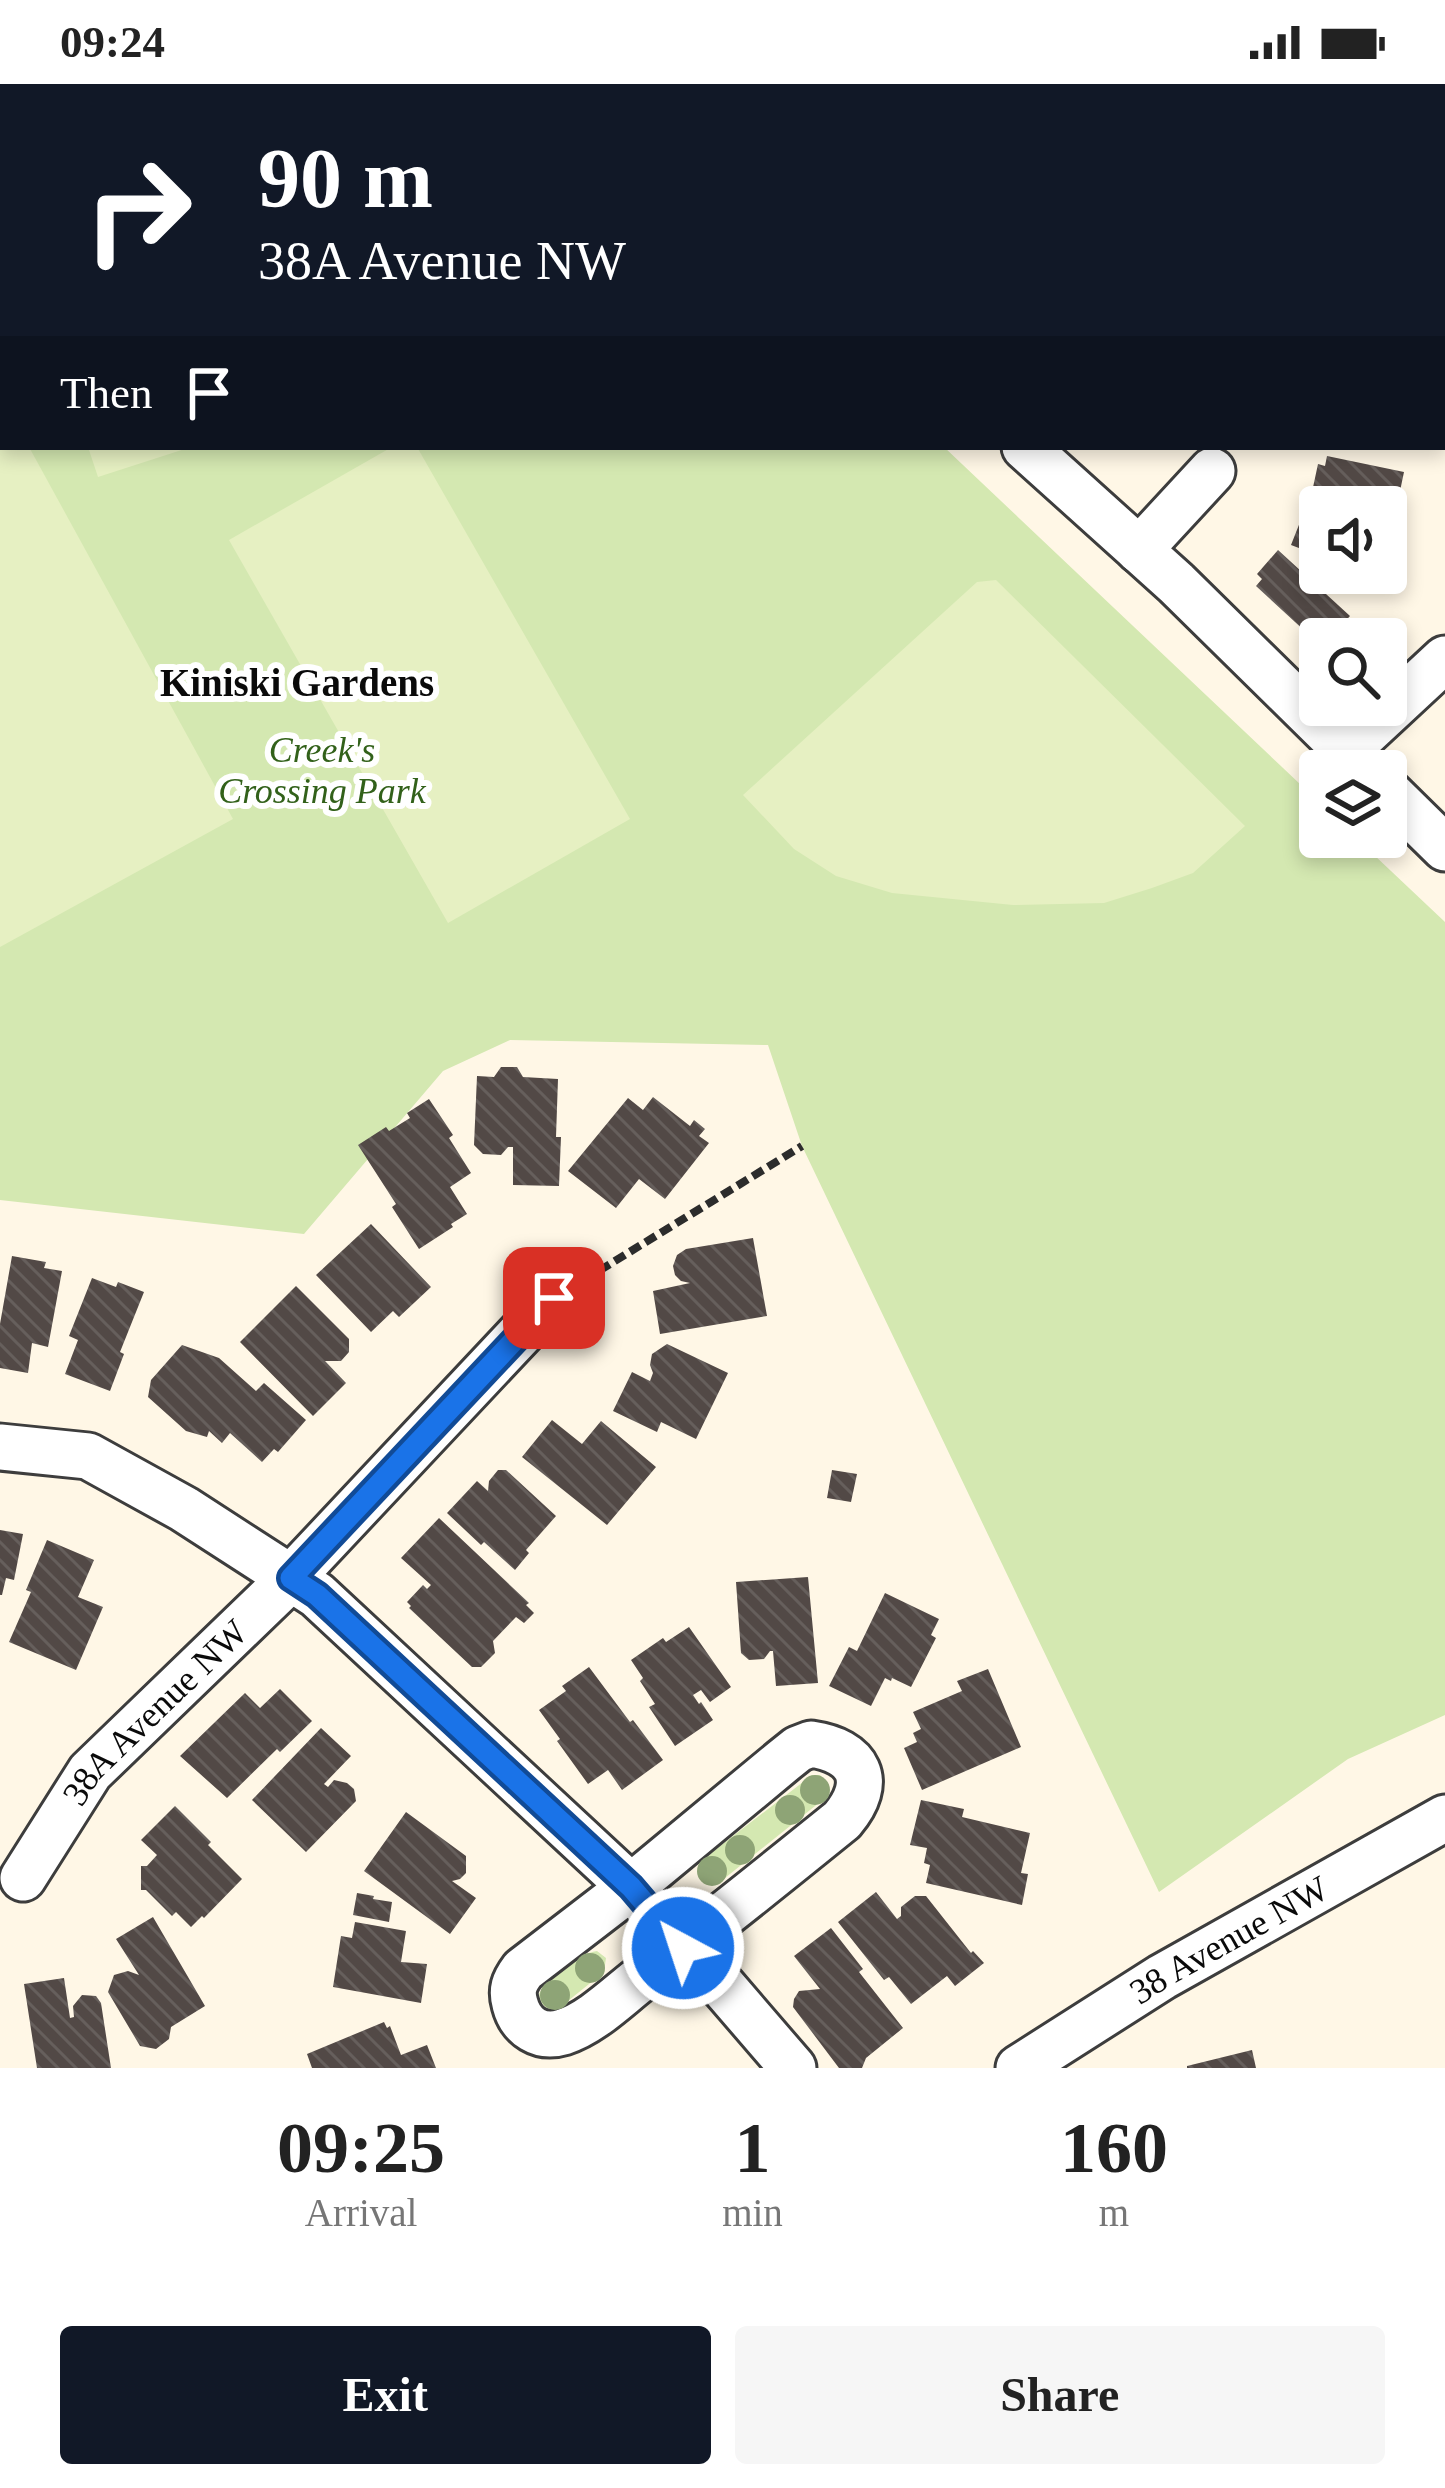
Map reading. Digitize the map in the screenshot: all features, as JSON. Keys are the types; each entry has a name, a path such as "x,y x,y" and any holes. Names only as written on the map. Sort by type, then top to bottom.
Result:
{"street":[{"path":"1028,450 1345,750"},
{"path":"1139,550 1212,472"},
{"path":"1366,750 1445,659"},
{"path":"1407,811 1445,848"},
{"name":"38A Avenue NW","path":"23,1878 90,1772 291,1578 554,1298"},
{"path":"0,1447 88,1456 184,1509 317,1595 631,1887 793,2068"},
{"path":"811,1744 827,1747 842,1753 855,1767 859,1795 842,1820 578,2026 552,2035 530,2029 513,1998 513,1987 524,1970 631,1887 799,1749 811,1744"},
{"name":"38 Avenue NW","path":"1019,2068 1162,1977 1445,1818"}],"path":[{"path":"554,1298 802,1146"}],"green space":[{"name":"Creek's Crossing Park","path":"0,450 947,450 1299,783 1299,858 1377,858 1445,922 1445,1715 1348,1759 1159,1892 802,1146 768,1045 510,1040 443,1071 304,1234 0,1200"},
{"path":"0,450 31,450 233,819 0,947"},
{"path":"89,450 182,450 98,477"},
{"path":"387,450 419,450 630,819 448,923 229,540"},
{"path":"996,580 1245,826 1193,873 1104,903 1013,905 892,893 836,876 794,849 743,795 977,582"},
{"path":"812,1775 820,1775 829,1785 825,1798 720,1882 707,1883 701,1878 702,1860"},
{"path":"597,1951 606,1958 604,1972 558,2009 545,2006 539,1994 549,1981 572,1961"}],"building":[{"path":"1327,456 1404,472 1401,486 1313,486 1318,464 1325,466"},
{"path":"1299,525 1299,548 1291,545"},
{"path":"1278,550 1299,569 1299,594 1326,594 1350,616 1299,618 1299,626 1256,586 1262,579 1257,574"},
{"path":"501,1067 517,1067 523,1077 558,1079 559,1186 513,1185 513,1147 501,1155 483,1154 474,1145 477,1076 494,1077"},
{"path":"653,1097 690,1126 694,1120 705,1129 699,1136 709,1143 665,1199 639,1179 616,1208 568,1171 628,1098 643,1110"},
{"path":"429,1099 471,1173 450,1187 467,1214 419,1249 358,1145 410,1118 407,1113"},
{"path":"371,1224 431,1287 399,1317 393,1311 371,1332 316,1275"},
{"path":"753,1238 767,1316 660,1334 653,1291 690,1283 675,1275 677,1255 686,1249"},
{"path":"12,1256 46,1262 44,1268 62,1271 48,1347 32,1343 28,1373 0,1368 0,1324"},
{"path":"92,1278 144,1292 110,1391 65,1374 78,1340 69,1336"},
{"path":"296,1286 349,1339 349,1352 341,1361 325,1361 346,1383 313,1416 240,1342"},
{"path":"667,1344 728,1373 696,1439 661,1422 657,1432 613,1411 632,1372 650,1381 652,1354"},
{"path":"182,1345 219,1358 256,1391 264,1383 306,1420 278,1452 274,1449 262,1462 230,1433 222,1443 209,1431 207,1437 186,1431 148,1397 151,1380"},
{"path":"552,1420 582,1444 601,1421 656,1467 607,1525 522,1457"},
{"path":"498,1470 506,1470 556,1516 515,1570 447,1513 477,1481 488,1491"},
{"path":"832,1470 857,1474 851,1502 827,1498"},
{"path":"439,1518 534,1613 524,1623 516,1617 493,1641 495,1653 481,1667 472,1667 407,1602 423,1585 427,1589 431,1585 401,1558"},
{"path":"0,1530 23,1534 14,1580 6,1578 2,1595 0,1595"},
{"path":"47,1540 94,1560 78,1597 103,1607 76,1670 9,1642"},
{"path":"808,1577 818,1683 776,1686 773,1651 764,1659 749,1660 741,1653 736,1582"},
{"path":"885,1593 939,1619 931,1635 936,1638 911,1687 885,1678 871,1706 829,1686 849,1647 857,1651"},
{"path":"689,1627 731,1687 710,1702 701,1690 693,1695 713,1720 675,1746 649,1707 655,1704 631,1660"},
{"path":"589,1667 663,1760 622,1790 608,1770 588,1784 539,1710"},
{"path":"988,1669 1021,1747 922,1790 904,1748 917,1742 913,1733 921,1729 913,1712 962,1691 957,1681"},
{"path":"280,1689 312,1721 227,1798 180,1756 245,1693 260,1708"},
{"path":"321,1728 351,1756 324,1784 347,1783 356,1801 306,1852 252,1800"},
{"path":"921,1800 964,1809 962,1817 1030,1833 1021,1873 1028,1874 1022,1905 926,1883 927,1848 910,1845"},
{"path":"175,1806 242,1879 191,1927 141,1890 141,1866 157,1855 141,1840"},
{"path":"406,1812 466,1856 466,1873 452,1881 476,1898 450,1934 364,1871"},
{"path":"876,1892 897,1919 901,1907 915,1896 926,1896 984,1963 955,1986 947,1976 911,2004 889,1977 884,1980 838,1922"},
{"path":"357,1893 392,1902 389,1922 353,1915"},
{"path":"153,1917 205,2006 171,2027 169,2039 156,2049 140,2046 108,1992 114,1975 128,1971 139,1975 116,1939"},
{"path":"355,1922 406,1931 401,1962 427,1964 421,2003 333,1987 341,1936 352,1938"},
{"path":"831,1928 903,2028 866,2058 862,2068 839,2068 793,2007 799,1991 820,1989 794,1956"},
{"path":"64,1978 70,2018 82,1995 96,1996 101,2003 111,2068 37,2068 24,1984"},
{"path":"384,2022 401,2055 427,2045 436,2068 312,2068 307,2054"},
{"path":"1252,2050 1256,2068 1187,2068 1187,2066"}],"district":[{"name":"Kiniski Gardens","path":"297,682"}],"route":[{"path":"554,1298 291,1578 317,1595 631,1887 683,1948"}]}
